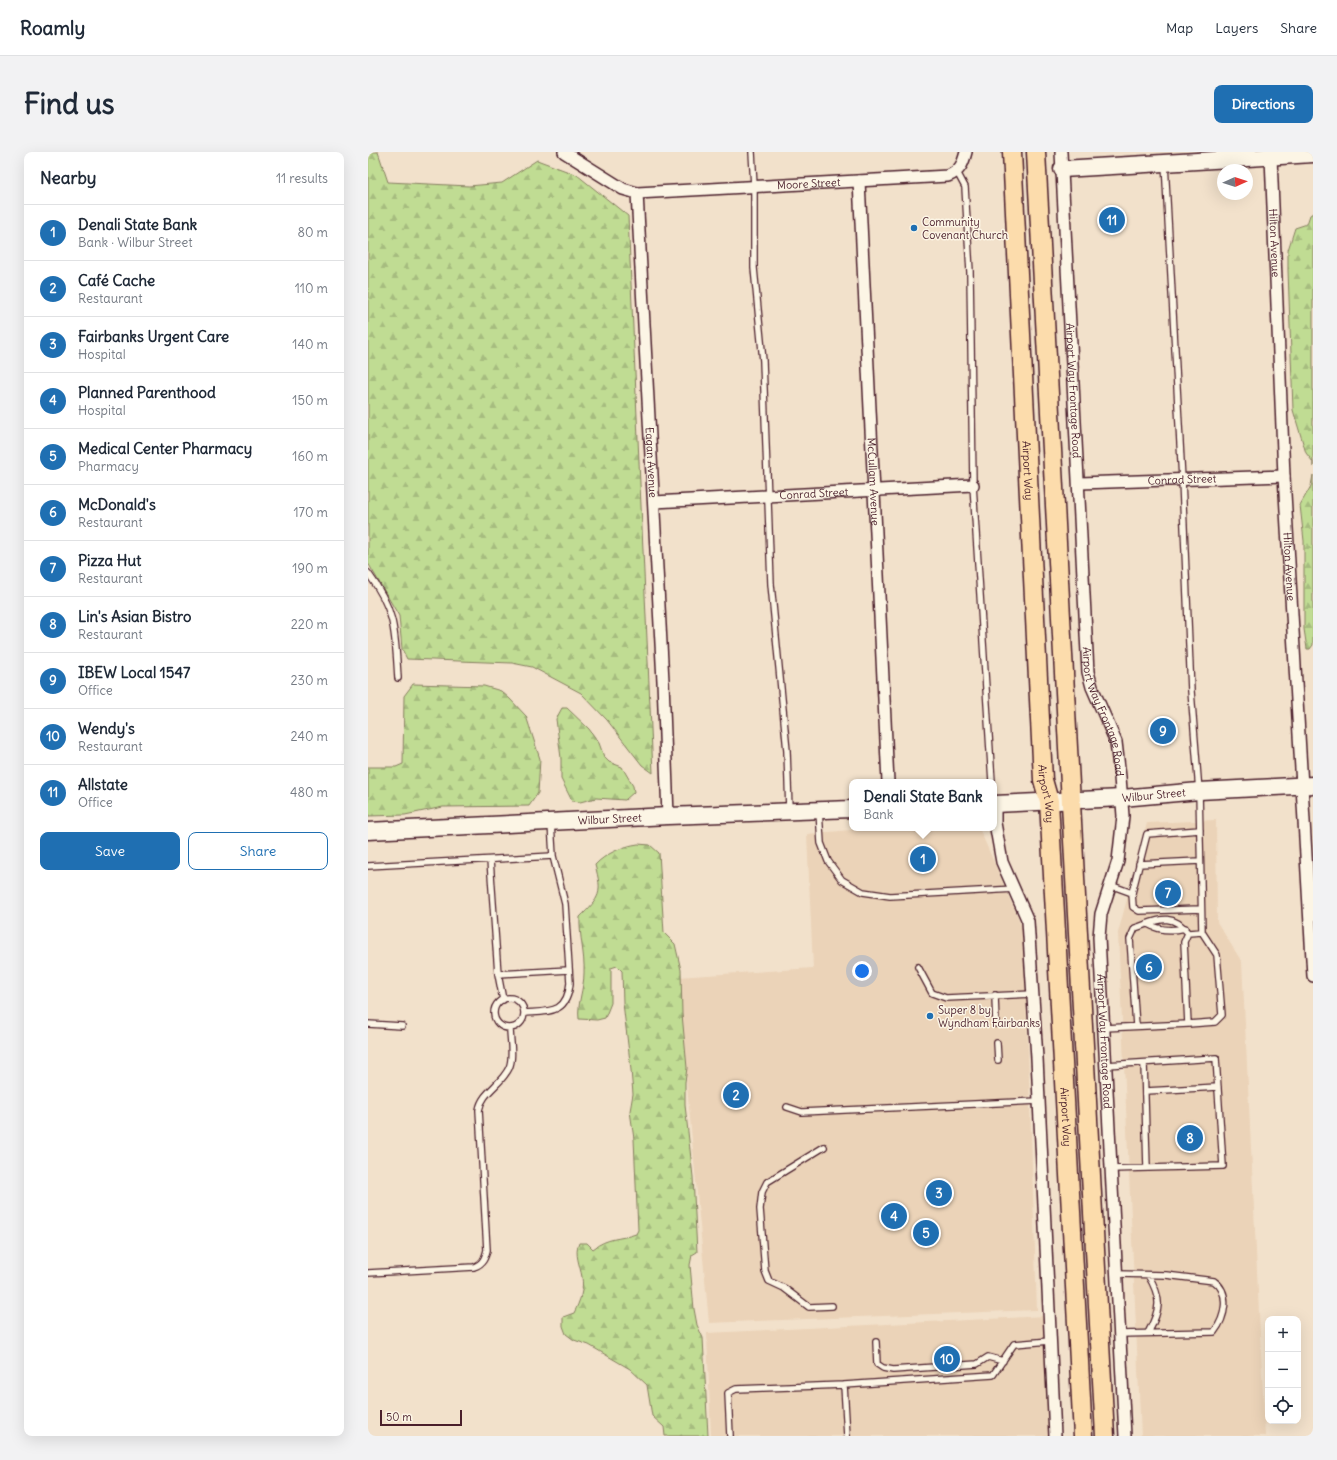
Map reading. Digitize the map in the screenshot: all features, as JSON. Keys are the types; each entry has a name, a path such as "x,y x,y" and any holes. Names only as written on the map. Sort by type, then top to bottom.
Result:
{"main road":[{"name":"Airport Way","path":"1012,152 1043,780 1049,801 1083,1436"},
{"name":"Airport Way","path":"1036,152 1105,1436"}],"street":[{"path":"564,152 623,189 636,193"},
{"path":"957,172 963,164 966,152"},
{"name":"Airport Way Frontage Road","path":"1061,152 1080,483 1088,672 1094,692 1116,742 1123,816 1121,845 1118,861 1101,914 1099,938 1125,1436"},
{"path":"1062,169 1165,163 1270,154 1313,154"},
{"name":"Hilton Avenue","path":"1270,154 1284,476 1308,785 1313,976"},
{"name":"Moore Street","path":"636,193 948,176 957,172"},
{"name":"McCullam Avenue","path":"859,181 888,779"},
{"name":"Eagan Avenue","path":"636,193 654,502 668,816"},
{"name":"Conrad Street","path":"1080,483 1284,476"},
{"name":"Conrad Street","path":"654,502 973,485"},
{"name":"Wilbur Street","path":"997,802 1070,801 1199,791 1308,785"},
{"name":"Wilbur Street","path":"368,831 551,821 849,809"},
{"path":"996,831 1002,862 1028,921 1039,1101 1055,1436"}],"lane":[{"path":"752,152 754,186 754,268 763,360 771,584 787,751 789,812"},
{"path":"1104,1028 1215,1022 1222,1015 1217,955 1202,932 1199,791 1191,684 1165,163"},
{"path":"957,172 965,187 970,272 973,485 992,779"},
{"path":"368,573 378,586 390,608 394,622 398,678"},
{"path":"819,811 821,843 828,861 842,880 863,892 890,896 1015,889"},
{"path":"524,1012 555,1010 561,1007 569,993 565,904 553,856 551,821"},
{"path":"1200,830 1147,834 1132,893 1133,908 1139,911 1201,909"},
{"path":"368,866 553,856"},
{"path":"490,860 498,974 503,1000"},
{"path":"1139,864 1200,861"},
{"path":"1110,885 1132,893"},
{"path":"1136,1026 1130,939 1135,928 1160,919 1170,919 1181,923 1187,931"},
{"path":"1148,924 1157,929 1202,932"},
{"path":"1187,931 1184,942 1188,1024"},
{"path":"918,967 932,993 946,998 1033,994"},
{"path":"498,974 569,970"},
{"path":"994,995 996,1024"},
{"path":"509,998 518,1002 524,1012 519,1024 510,1028 500,1025 495,1018 495,1009 503,1000 509,998"},
{"path":"368,1024 402,1026"},
{"path":"368,1273 474,1267 480,1265 484,1261 487,1250 479,1110 483,1098 508,1069 511,1057 510,1028"},
{"path":"997,1043 998,1060"},
{"path":"1106,1066 1216,1058 1223,1166 1111,1169"},
{"path":"1144,1063 1147,1168"},
{"path":"1146,1091 1218,1086"},
{"path":"787,1106 802,1112 1039,1101"},
{"path":"824,1147 767,1182 762,1192 760,1209 765,1271 769,1281 784,1288 809,1307 832,1306"},
{"path":"1117,1274 1148,1275 1214,1281 1219,1285 1225,1301 1221,1323 1214,1332 1120,1334"},
{"path":"1148,1275 1157,1289 1159,1304 1155,1319 1148,1333"},
{"path":"730,1436 728,1393 736,1389 844,1385 993,1375 1014,1344 1050,1341"},
{"path":"876,1342 877,1364 883,1368 893,1370 977,1364 988,1357 1003,1361"},
{"path":"844,1385 847,1436"}],"shaded area":[{"path":"1216,820 1217,922 1242,962 1265,1436 1141,1436 1118,933 1147,823"},
{"path":"849,830 980,831 1024,931 1037,1310 709,1323 677,977 813,968 807,834"},
{"path":"1047,1316 1053,1436 711,1436 707,1333"}],"green space":[{"path":"368,152 378,152 388,182 469,186 502,183 537,160 577,175 628,216 653,773 642,765 607,720 581,693 532,667 512,663 407,659 402,649 399,616 368,563"},
{"path":"1313,213 1313,462 1306,453 1293,410 1288,250 1295,228 1307,224 1310,215"},
{"path":"1313,475 1313,645 1310,649 1307,649 1304,629 1304,541 1300,505 1311,486"},
{"path":"413,684 484,686 501,691 510,699 526,716 540,759 538,793 529,806 443,807 405,815 368,816 368,767 396,767 403,764 404,696"},
{"path":"562,708 567,708 589,729 599,743 604,757 609,762 622,767 633,786 634,792 625,800 596,798 580,802 572,801 561,779 561,758 556,719"},
{"path":"638,844 650,845 659,853 664,933 675,944 681,970 682,1014 687,1068 685,1082 685,1105 693,1177 697,1252 692,1255 690,1265 694,1309 697,1325 703,1338 708,1436 665,1436 664,1427 652,1416 647,1385 630,1369 589,1345 574,1340 566,1334 563,1326 563,1317 574,1313 582,1291 582,1277 577,1255 579,1243 587,1243 593,1249 604,1242 636,1234 638,1230 634,1139 630,1111 633,1094 623,1003 622,971 617,966 611,968 611,1003 605,1018 597,1020 579,1019 579,1013 584,973 580,917 592,905 598,894 599,883 595,865 604,857 615,851"}],"place":[{"name":"Allstate","path":"1112,220"},
{"name":"Community Covenant Church","path":"914,228"},
{"name":"IBEW Local 1547","path":"1163,731"},
{"name":"Denali State Bank","path":"923,859"},
{"name":"Pizza Hut","path":"1168,893"},
{"name":"McDonald's","path":"1149,967"},
{"name":"Super 8 by Wyndham Fairbanks","path":"930,1016"},
{"name":"Café Cache","path":"736,1095"},
{"name":"Lin's Asian Bistro","path":"1190,1138"},
{"name":"Fairbanks Urgent Care","path":"939,1193"},
{"name":"Planned Parenthood","path":"894,1216"},
{"name":"Medical Center Pharmacy","path":"926,1233"},
{"name":"Wendy's","path":"947,1359"}]}
